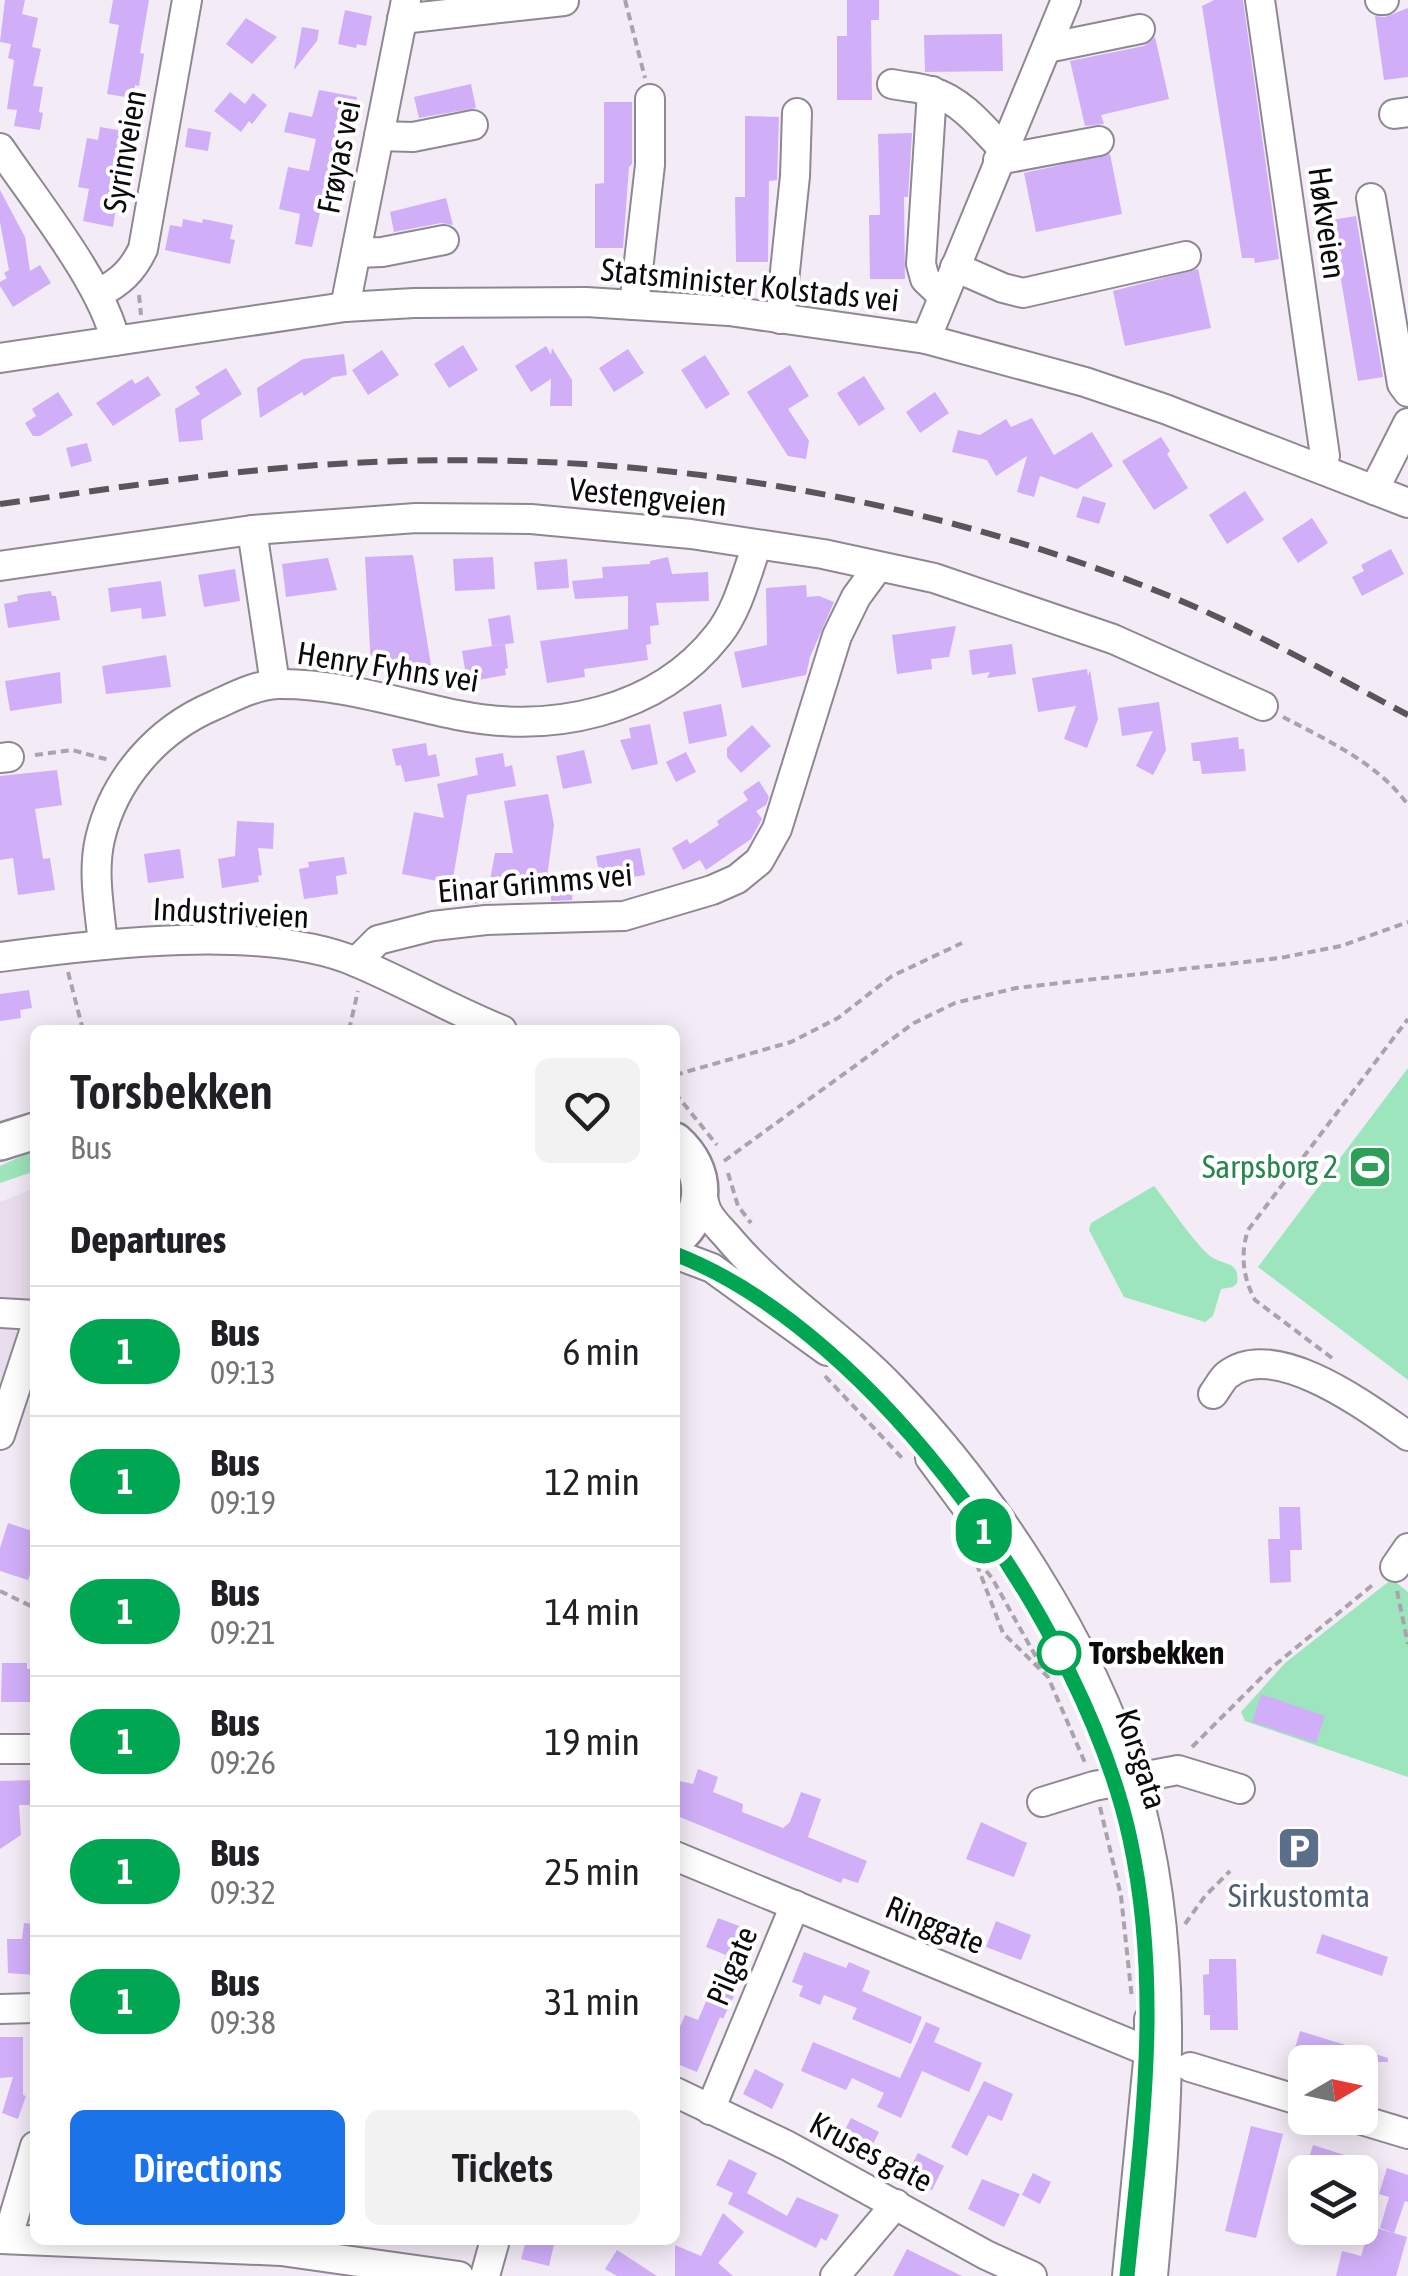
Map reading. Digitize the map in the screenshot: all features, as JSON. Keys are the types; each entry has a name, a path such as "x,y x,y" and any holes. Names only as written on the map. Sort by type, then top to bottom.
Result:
{"main road":[{"path":"680,1145 698,1170 701,1190 699,1208 680,1235"}],"street":[{"name":"Syrinveien","path":"98,294 121,282 135,267 144,248 187,0"},
{"name":"Høkveien","path":"1260,0 1325,456"},
{"name":"Frøyas vei","path":"345,307 404,10 564,1"},
{"path":"926,339 1046,48 1057,5"},
{"path":"1046,48 1140,29"},
{"path":"892,84 948,98 976,120 1001,155"},
{"path":"932,91 922,264 925,279 943,296"},
{"path":"634,305 650,165 650,99"},
{"path":"780,318 797,114"},
{"path":"379,136 413,137 473,125"},
{"path":"1001,155 1099,141"},
{"path":"0,148 98,294 115,341"},
{"path":"1372,198 1402,384 1408,392"},
{"path":"356,253 444,240"},
{"path":"955,267 1023,293 1186,256"},
{"name":"Statsminister Kolstads vei","path":"0,358 345,307 509,302 634,305 780,318 926,339 1101,387 1408,503"},
{"path":"1374,490 1408,423"},
{"name":"Vestengveien","path":"0,566 252,530 416,518 531,519 690,534 934,578 1114,639 1263,706"},
{"path":"252,530 274,684"},
{"name":"Henry Fyhns vei","path":"103,945 97,882 100,840 115,798 132,770 166,733 195,714 248,690 274,684 342,689 461,716 510,722 598,712 633,701 668,683 695,661 720,633 758,545"},
{"name":"Einar Grimms vei","path":"360,964 378,940 433,926 486,920 624,916 712,890 759,861 777,829 837,636 856,597 878,566"},
{"name":"Industriveien","path":"0,957 62,948 177,940 263,942 305,948 360,964 491,1025"},
{"name":"Korsgata","path":"701,1190 708,1212 744,1256 872,1367 924,1421 972,1480 1080,1653 1114,1783"},
{"name":"Korsgata","path":"680,1256 712,1268 796,1327 865,1385 906,1428 945,1476 1025,1593 1076,1685 1114,1783"},
{"path":"0,1313 30,1315"},
{"path":"0,1434 30,1344"},
{"path":"1213,1394 1226,1375 1252,1364 1298,1372 1332,1384 1408,1436"},
{"path":"0,1749 30,1749"},
{"path":"1042,1802 1178,1770 1240,1789"},
{"path":"1114,1783 1159,1910 1169,2059 1153,2276"},
{"name":"Ringgate","path":"680,1858 1169,2059 1288,2097"},
{"name":"Pilgate","path":"710,2110 795,1905"},
{"path":"0,2010 30,2008"},
{"path":"1127,2276 1169,2059"},
{"name":"Kruses gate","path":"680,2095 788,2146 986,2255 1032,2276"},
{"path":"1378,2125 1408,2134"},
{"path":"0,2237 12,2223 30,2163"},
{"path":"835,2276 896,2204"},
{"path":"0,2237 30,2238"},
{"path":"161,2245 281,2251 346,2268 459,2276"},
{"path":"486,2276 494,2245"}],"path":[{"path":"625,0 650,99"},
{"path":"1263,706 1368,766 1396,788 1408,805"},
{"path":"4,757 72,750 92,753 132,770"},
{"path":"724,1161 914,1023 955,1002 1016,988 1280,958 1342,946 1408,922"},
{"path":"680,1074 791,1042 838,1018 892,976 962,943"},
{"path":"62,948 82,1025"},
{"path":"350,1025 360,964"},
{"path":"1332,1357 1255,1300 1248,1287 1242,1246 1248,1230 1408,1019"},
{"path":"815,1366 909,1466"},
{"path":"968,1545 1004,1633 1048,1677"},
{"path":"975,1558 992,1578 1048,1677 1071,1728 1114,1783 1132,2002"},
{"path":"1396,1564 1408,1644"},
{"path":"1178,1770 1177,1761 1270,1670 1396,1564"},
{"path":"0,1592 30,1606"},
{"path":"1071,1728 1081,1724"},
{"path":"1184,1925 1205,1896 1230,1872"}],"shaded area":[{"path":"30,1190 30,1344 0,1435 0,1202"}],"green space":[{"name":"Sarpsborg 2","path":"1408,1068 1408,1380 1258,1267"},
{"path":"30,1152 30,1173 0,1183 0,1166"},
{"path":"1154,1186 1207,1253 1236,1271 1237,1283 1221,1289 1213,1316 1205,1322 1124,1297 1089,1230 1091,1223"},
{"path":"1392,1579 1408,1592 1408,1777 1245,1721 1241,1712 1285,1663"}],"building":[{"path":"5,0 25,0 22,14 38,18 32,47 41,49 33,86 43,87 40,130 14,126 17,110 7,109 14,60 8,58 11,44 0,42"},
{"path":"113,0 149,0 139,86 135,85 132,98 107,94 119,25 109,23"},
{"path":"847,0 879,0 879,20 871,20 872,100 837,100 837,36 847,36"},
{"path":"1214,0 1243,0 1279,259 1255,263 1254,258 1242,258 1202,6"},
{"path":"1408,8 1408,77 1384,80 1375,16 1385,17"},
{"path":"345,10 372,16 366,46 338,44"},
{"path":"246,18 277,37 252,64 226,44"},
{"path":"302,27 319,30 317,41 294,70"},
{"path":"1002,34 1003,71 925,72 924,35"},
{"path":"1155,37 1169,99 1101,115 1104,124 1085,126 1070,61 1144,46"},
{"path":"471,84 476,108 419,118 414,97"},
{"path":"319,90 357,97 350,129 340,127 312,247 295,244 300,214 279,209 288,167 309,171 316,139 284,132 289,112 312,117"},
{"path":"230,92 245,104 253,93 267,105 241,132 214,111"},
{"path":"604,102 632,102 632,164 623,248 595,248 595,184 604,183"},
{"path":"745,116 779,117 777,180 769,181 768,262 736,262 735,197 745,197"},
{"path":"100,127 130,132 126,155 118,154 111,195 117,200 113,227 83,221 89,189 78,187 87,138 98,140"},
{"path":"188,128 211,132 208,151 185,147"},
{"path":"912,133 908,197 904,197 905,279 870,279 869,215 880,215 878,134"},
{"path":"1110,154 1122,214 1036,232 1024,173"},
{"path":"0,190 25,237 30,271 40,265 51,283 13,307 0,286 9,270 0,222"},
{"path":"446,198 453,225 441,223 394,232 390,212"},
{"path":"1356,216 1383,377 1358,381 1331,220"},
{"path":"183,219 233,225 230,239 235,240 230,264 165,250 170,225 182,227"},
{"path":"1198,269 1211,328 1125,346 1113,291"},
{"path":"463,345 478,370 449,388 434,364"},
{"path":"546,346 551,355 552,348 572,380 572,406 550,406 551,379 531,392 515,366"},
{"path":"628,349 644,373 614,392 599,368"},
{"path":"382,350 399,375 368,395 352,370"},
{"path":"344,354 347,375 333,377 304,396 302,392 260,418 257,388 303,359"},
{"path":"705,355 730,394 706,409 681,370"},
{"path":"790,365 809,396 788,409 809,441 806,459 788,456 747,392"},
{"path":"226,368 242,394 201,420 203,440 179,442 175,409 200,394 195,387"},
{"path":"148,376 161,395 113,426 96,403 132,379 135,384"},
{"path":"864,376 885,409 859,426 837,393"},
{"path":"58,392 73,415 40,436 33,436 25,423 36,416 32,409"},
{"path":"935,392 949,413 920,433 906,412"},
{"path":"1032,418 1054,455 1092,432 1113,466 1077,489 1040,476 1034,497 1017,492 1027,456 996,476 987,460 952,452 958,430 980,435 1006,419 1011,427"},
{"path":"1161,437 1188,488 1154,510 1122,461"},
{"path":"87,443 92,461 71,467 66,448"},
{"path":"1245,491 1264,520 1227,544 1209,515"},
{"path":"1083,496 1106,503 1099,524 1076,517"},
{"path":"1312,518 1328,543 1298,563 1282,538"},
{"path":"1391,549 1404,574 1362,596 1352,577 1364,571 1361,565"},
{"path":"413,555 431,665 385,671 385,664 371,666 365,557"},
{"path":"493,557 495,589 455,591 453,559"},
{"path":"668,557 672,574 708,572 709,601 656,603 659,625 650,626 648,660 584,669 585,677 547,683 540,641 628,629 628,596 575,599 572,581 603,578 602,567 650,564"},
{"path":"328,558 337,590 286,597 282,564"},
{"path":"567,559 569,588 537,590 534,562"},
{"path":"235,569 240,601 204,607 198,575"},
{"path":"161,581 166,616 142,619 141,608 111,612 108,588"},
{"path":"806,585 807,597 819,596 834,602 806,675 742,688 734,652 767,645 766,588"},
{"path":"51,591 56,596 60,620 8,628 4,604 18,601 17,596"},
{"path":"510,615 514,643 492,646 488,619"},
{"path":"956,626 949,657 931,659 932,669 897,674 892,635"},
{"path":"505,644 506,675 467,682 462,651"},
{"path":"1012,644 1016,674 987,678 990,672 972,675 969,650"},
{"path":"166,655 171,687 106,694 102,666"},
{"path":"1087,669 1098,719 1087,748 1064,739 1076,706 1038,712 1032,678"},
{"path":"60,672 62,703 10,711 5,681"},
{"path":"1159,702 1166,750 1153,775 1136,766 1153,731 1122,736 1118,708"},
{"path":"721,704 727,736 689,744 683,712"},
{"path":"650,724 658,764 632,770 620,740 631,738 629,728"},
{"path":"752,725 771,746 741,773 727,757 727,748"},
{"path":"1238,737 1239,749 1244,749 1246,771 1202,774 1200,761 1193,761 1191,743"},
{"path":"426,743 428,756 436,754 440,776 405,782 392,749"},
{"path":"584,750 592,783 563,789 556,756"},
{"path":"686,752 696,772 676,782 666,762"},
{"path":"503,753 505,767 512,765 516,786 467,795 452,884 402,874 414,812 444,818 437,784 478,775 475,758"},
{"path":"57,770 62,805 35,809 43,859 50,858 55,890 18,895 13,858 0,860 0,776"},
{"path":"759,781 769,797 766,805 756,811 762,819 751,839 706,870 700,860 683,870 672,848 687,839 690,844 719,825 717,821 748,800 743,792"},
{"path":"548,794 554,825 545,892 489,885 495,853 513,853 504,801"},
{"path":"237,821 274,823 273,849 258,848 262,875 258,876 259,882 222,888 218,859 235,856"},
{"path":"640,848 645,875 601,882 596,856"},
{"path":"180,849 184,878 148,883 144,854"},
{"path":"344,857 347,874 336,876 338,894 304,899 299,869 309,867 308,862"},
{"path":"466,883 493,885 491,902 468,904"},
{"path":"551,889 573,890 572,900 551,901"},
{"path":"29,990 32,1008 20,1010 21,1018 0,1021 0,994"},
{"path":"1279,1507 1300,1507 1302,1550 1290,1550 1291,1582 1270,1583 1268,1539 1280,1539"},
{"path":"8,1523 30,1530 28,1580 0,1571 0,1548"},
{"path":"2,1663 27,1663 30,1702 1,1702"},
{"path":"1261,1694 1325,1716 1316,1743 1252,1722"},
{"path":"698,1769 718,1777 713,1792 743,1804 742,1812 783,1828 790,1822 801,1792 821,1799 808,1837 867,1861 858,1883 843,1878 841,1883 680,1817 680,1781 693,1784"},
{"path":"30,1780 30,1805 19,1805 21,1835 0,1849 0,1781"},
{"path":"981,1822 1027,1843 1014,1877 966,1859"},
{"path":"718,1918 755,1932 736,1981 740,1982 697,2072 680,2065 680,2026 685,2015 698,2020 726,1955 706,1947"},
{"path":"996,1921 1031,1935 1021,1960 986,1947"},
{"path":"24,1923 30,1924 30,1975 8,1973 7,1939 22,1939"},
{"path":"1322,1934 1388,1957 1382,1976 1316,1953"},
{"path":"804,1952 846,1968 849,1962 870,1971 862,1991 922,2017 911,2044 852,2019 857,2008 824,1995 820,2005 799,1996 803,1986 792,1982"},
{"path":"1209,1959 1236,1959 1238,2030 1210,2030 1210,2015 1204,2015 1203,1975 1209,1974"},
{"path":"926,2022 940,2028 934,2042 982,2063 969,2092 922,2071 901,2118 877,2107 884,2093 852,2078 846,2090 801,2071 813,2042 900,2078"},
{"path":"1300,2031 1346,2045 1296,2045"},
{"path":"0,2037 23,2037 26,2096 18,2119 2,2113 13,2077 0,2078"},
{"path":"755,2069 784,2084 772,2109 743,2094"},
{"path":"984,2081 1013,2094 1002,2121 988,2115 967,2156 951,2147"},
{"path":"851,2118 879,2132 867,2156 839,2142"},
{"path":"1251,2126 1283,2134 1256,2238 1225,2231"},
{"path":"1313,2145 1344,2155 1310,2155"},
{"path":"918,2153 944,2166 932,2190 906,2176"},
{"path":"729,2159 757,2173 747,2193 787,2216 797,2197 839,2215 826,2241 821,2238 816,2248 728,2204 733,2193 716,2185"},
{"path":"1387,2168 1408,2175 1408,2202 1405,2201 1394,2233 1380,2228 1389,2197 1379,2194"},
{"path":"1033,2173 1051,2182 1040,2204 1022,2195"},
{"path":"982,2179 1020,2194 1004,2227 968,2209"},
{"path":"723,2213 744,2232 718,2263 733,2276 675,2276 675,2245 701,2256"},
{"path":"1378,2228 1407,2237 1396,2276 1336,2276 1342,2251 1361,2256 1364,2245 1378,2245"},
{"path":"525,2245 554,2245 549,2266 521,2259"},
{"path":"907,2249 917,2254 962,2276 893,2276"},
{"path":"617,2250 657,2276 617,2276 605,2269"}],"railway":[{"path":"0,504 264,470 458,460 668,471 773,485 877,505 1080,562 1208,613 1408,715"}],"bus line":[{"name":"1","path":"680,1256 712,1268 803,1332 865,1385 906,1428 945,1476 1016,1579 1092,1719 1116,1782 1130,1840 1148,1981 1149,2051 1127,2276"}],"place":[{"name":"Sarpsborg 2","path":"1370,1167"},
{"name":"Torsbekken","path":"1059,1653"},
{"name":"Sirkustomta","path":"1299,1848"}]}
